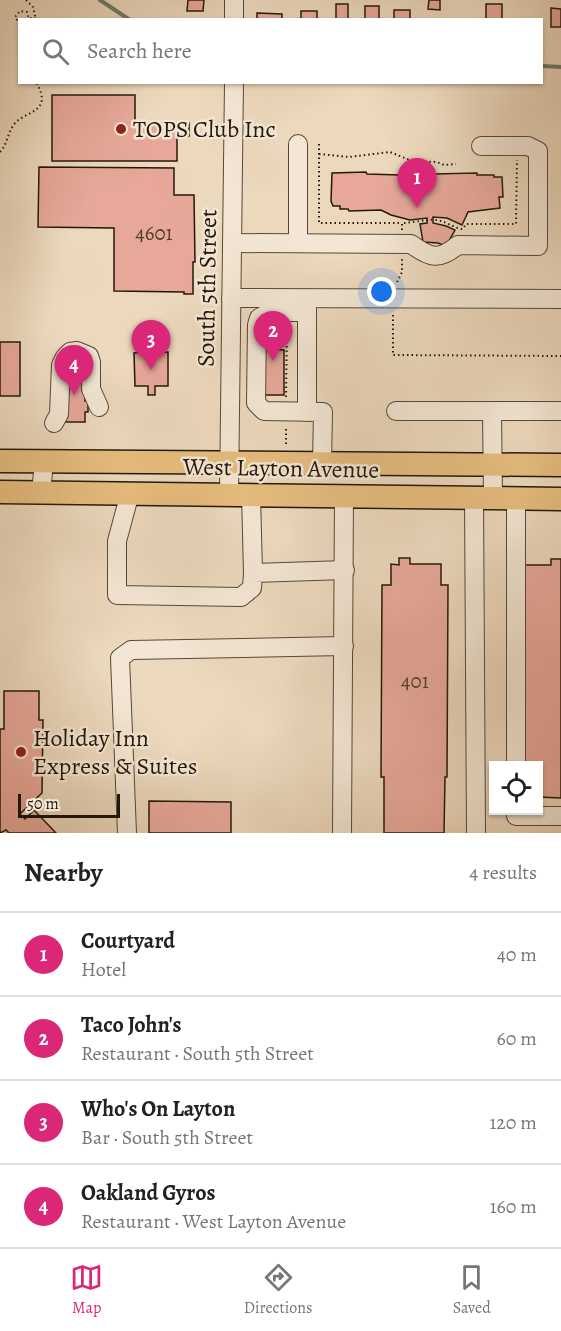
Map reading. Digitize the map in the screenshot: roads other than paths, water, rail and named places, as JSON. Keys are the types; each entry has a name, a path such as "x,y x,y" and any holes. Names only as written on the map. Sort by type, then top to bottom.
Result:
{"main road":[{"name":"West Layton Avenue","path":"0,461 561,465"},
{"name":"West Layton Avenue","path":"0,492 561,499"}],"street":[{"path":"234,0 234,18"},
{"name":"South 5th Street","path":"234,84 230,463 240,494 253,573"},
{"path":"297,243 298,144"},
{"path":"232,243 411,244 425,254 435,256 447,254 458,245 537,246 537,151 528,146 481,146"},
{"path":"231,298 307,312"},
{"path":"322,464 323,412 264,411 256,403 259,318 270,312 561,299"},
{"path":"257,325 287,324 307,312"},
{"path":"307,312 307,412"},
{"path":"54,423 59,414 61,365 64,357 70,352 84,352 89,356 92,362 92,389 99,407"},
{"path":"396,411 561,411"},
{"path":"476,833 484,498 493,465 492,411"},
{"path":"41,492 44,462"},
{"path":"130,494 117,541 117,595 241,597 252,588 253,573 345,570"},
{"path":"342,833 344,496"},
{"path":"516,498 516,761"},
{"path":"127,833 120,658 131,650 344,646"},
{"path":"516,820 561,816"}],"waterway":[{"path":"100,0 127,18"},
{"path":"543,66 561,67"}],"place":[{"name":"TOPS Club Inc","path":"121,129"},
{"name":"Courtyard","path":"417,208"},
{"name":"Taco John's","path":"273,361"},
{"name":"Who's On Layton","path":"151,370"},
{"name":"Oakland Gyros","path":"74,395"},
{"name":"Holiday Inn Express & Suites","path":"21,752"}]}
